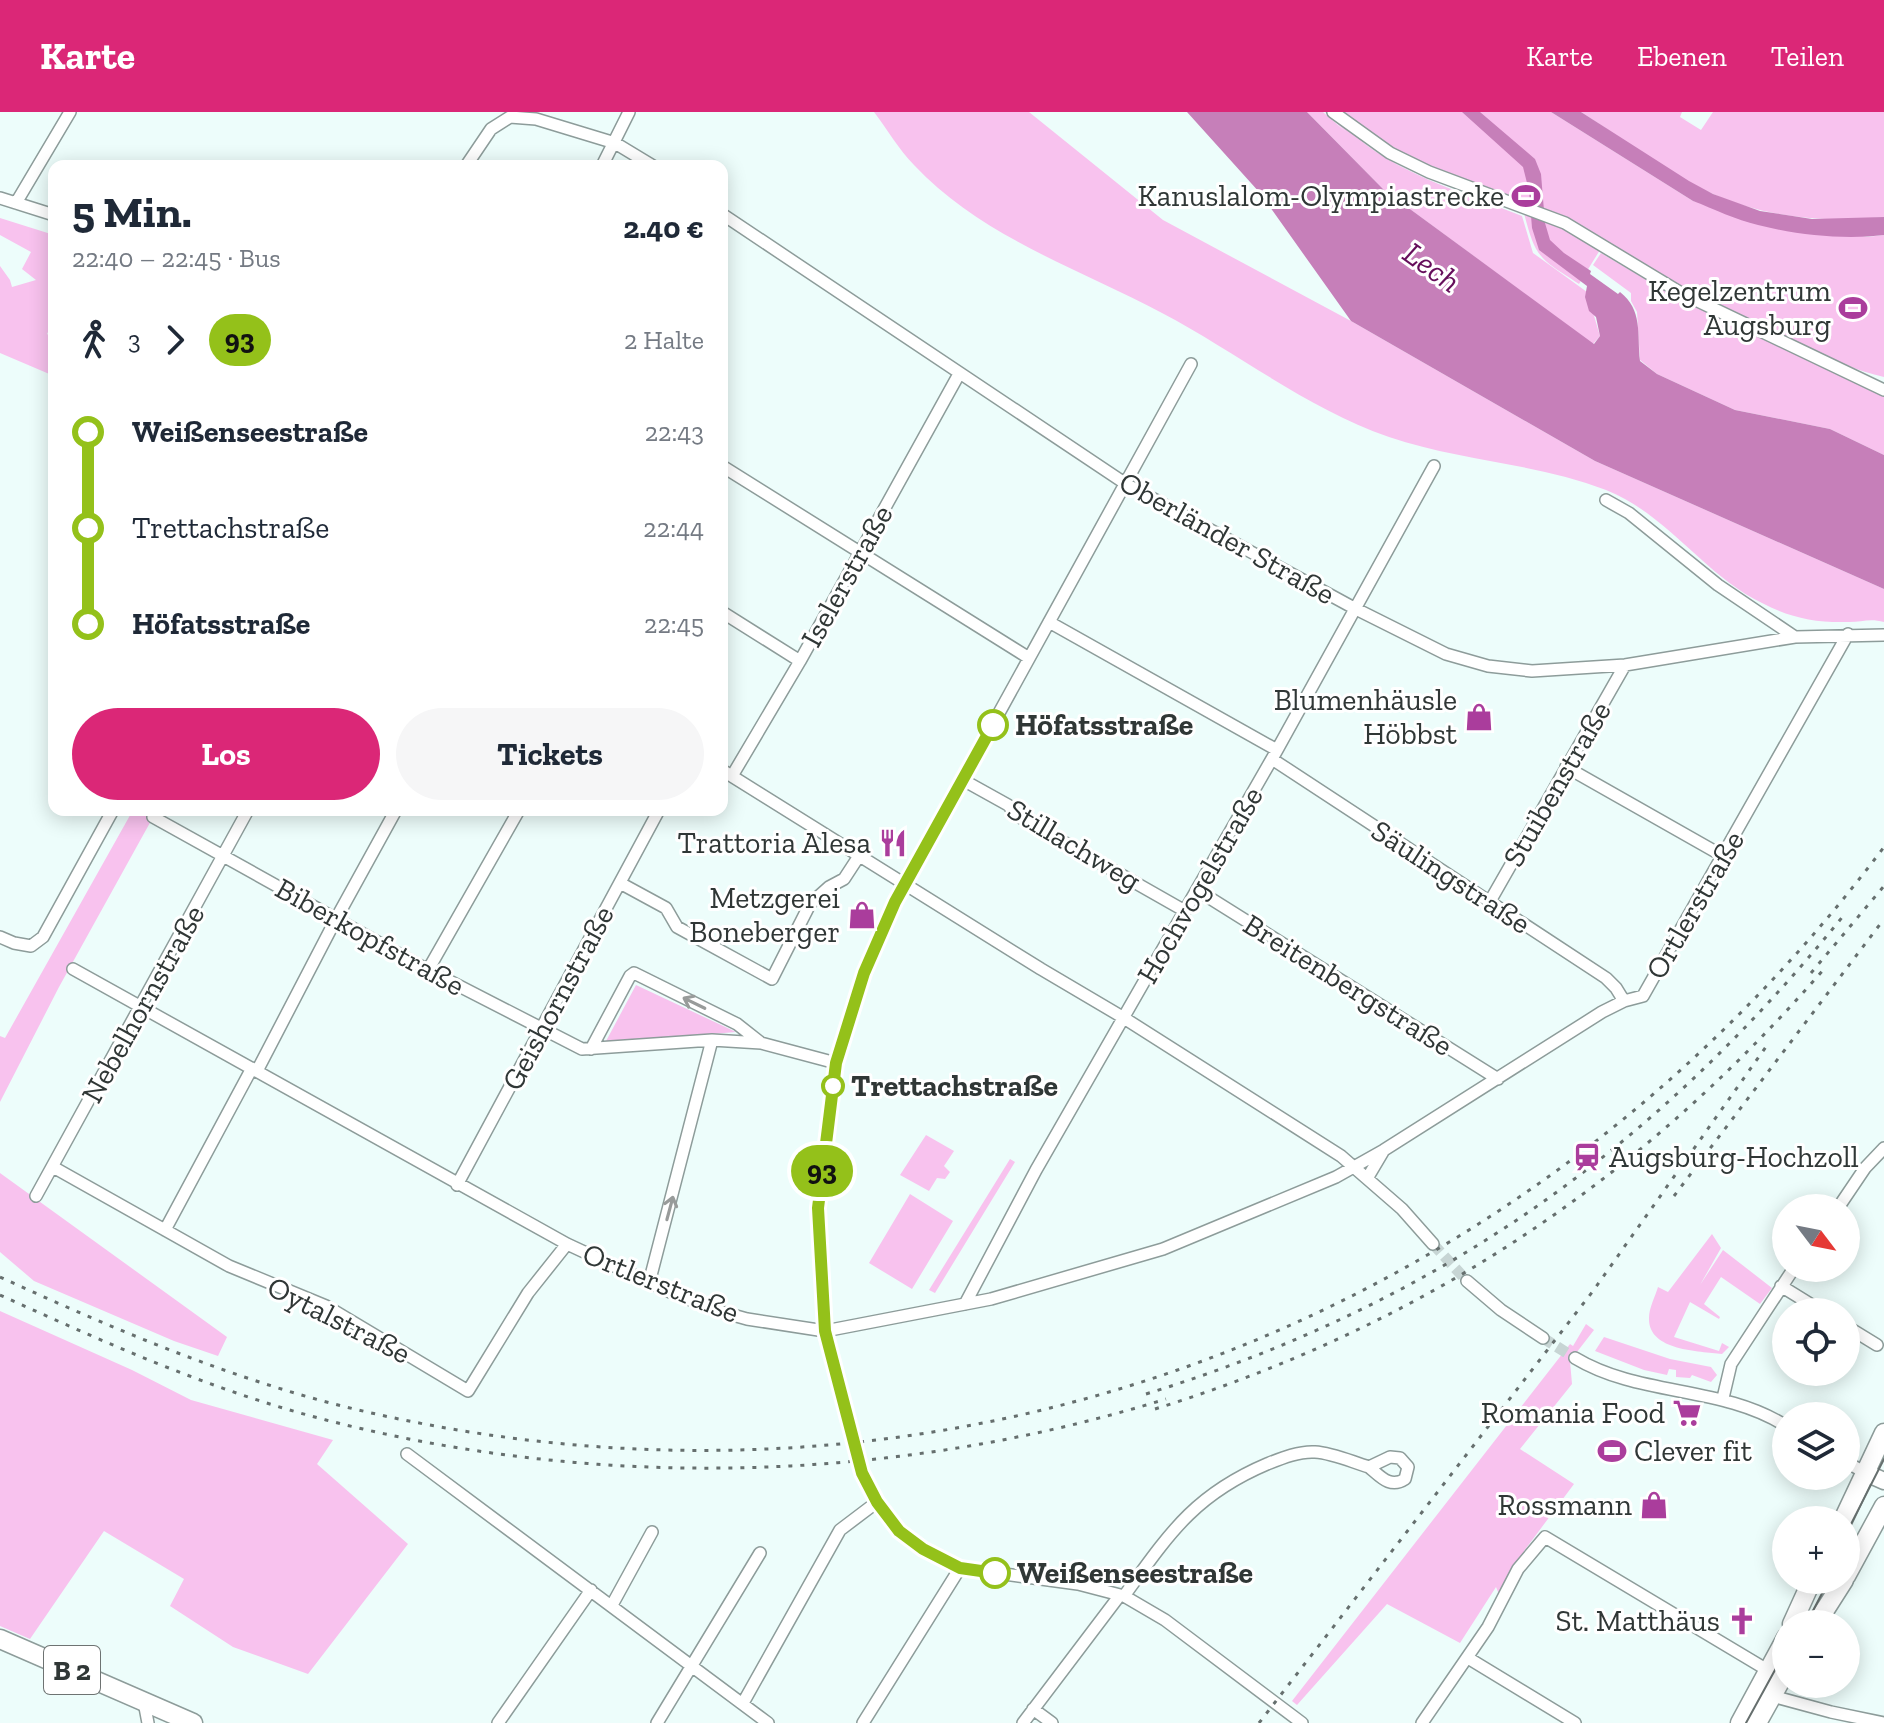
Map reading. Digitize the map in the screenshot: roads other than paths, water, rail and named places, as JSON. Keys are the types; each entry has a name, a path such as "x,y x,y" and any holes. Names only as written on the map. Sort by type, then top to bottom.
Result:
{"main road":[{"path":"1850,1506 1884,1433"},
{"path":"1860,1550 1884,1506"},
{"name":"B 2","path":"0,1639 193,1723"},
{"path":"1740,1723 1772,1678"},
{"path":"1757,1723 1772,1696"}],"street":[{"path":"16,203 70,112"},
{"path":"605,160 629,112"},
{"path":"1333,112 1366,137 1416,166 1458,185 1565,223 1681,293 1884,390"},
{"path":"470,160 491,129 510,117 536,119 615,143 643,160"},
{"path":"0,198 48,213"},
{"name":"Oberländer Straße","path":"728,218 1126,484 1440,652 1488,666 1532,671 1625,665 1795,637 1884,635"},
{"path":"852,1433 825,1331 818,1208 836,1063 864,973 881,929 1191,364"},
{"name":"Iselerstraße","path":"728,771 800,661 959,374"},
{"name":"Hochvogelstraße","path":"965,1304 1036,1170 1274,755 1434,466"},
{"path":"728,470 1029,658"},
{"path":"1606,500 1629,513 1706,576 1795,637"},
{"path":"728,616 800,661"},
{"name":"Säulingstraße","path":"1049,622 1274,755 1489,903 1606,978 1624,1001"},
{"name":"Ortlerstraße","path":"73,969 567,1244 649,1283 747,1319 825,1331 965,1304 1163,1249 1336,1177 1602,1012 1643,996 1848,634"},
{"name":"Stuibenstraße","path":"1489,903 1625,665"},
{"path":"1566,767 1723,856"},
{"path":"728,774 1124,1018 1354,1165 1402,1209 1433,1244"},
{"name":"Stillachweg","path":"963,780 1008,805 1018,816 1185,911"},
{"path":"0,937 31,946 43,937 110,816"},
{"name":"Nebelhornstraße","path":"36,1196 245,816"},
{"path":"165,1230 393,816"},
{"path":"428,970 516,816"},
{"name":"Geishornstraße","path":"457,1185 656,816"},
{"name":"Biberkopfstraße","path":"153,817 428,970 582,1049 712,1040 761,1043 836,1063"},
{"path":"620,883 666,908 677,927 772,979 810,904 829,887 844,879 859,856"},
{"name":"Breitenbergstraße","path":"1197,890 1498,1079"},
{"name":"Biberkopfstraße","path":"591,1049 634,973 737,1024 761,1043"},
{"path":"649,1283 712,1040"},
{"path":"1847,1194 1865,1168 1884,1148"},
{"name":"Ortlerstraße","path":"1368,1177 1384,1150"},
{"name":"Oytalstraße","path":"53,1167 229,1266 326,1306 468,1391 528,1293 567,1244"},
{"path":"1467,1281 1501,1310 1543,1338"},
{"path":"1723,1398 1731,1364 1784,1282"},
{"path":"1781,1286 1800,1298"},
{"path":"1860,1335 1877,1345"},
{"path":"1575,1358 1599,1371 1650,1386 1723,1398 1772,1420"},
{"path":"1023,1723 1176,1527 1205,1498 1240,1476 1277,1460 1312,1452 1369,1467"},
{"path":"407,1454 766,1722"},
{"path":"1860,1470 1884,1481"},
{"path":"862,1473 877,1502 899,1531 923,1549 960,1568 1078,1584 1122,1596 1165,1620 1302,1723"},
{"path":"743,1703 840,1530 877,1502"},
{"path":"612,1605 652,1532"},
{"path":"1422,1723 1503,1603 1518,1569 1545,1537 1772,1668"},
{"path":"657,1723 760,1553"},
{"path":"863,1723 960,1568"},
{"path":"498,1723 591,1590"},
{"path":"1468,1658 1575,1723"},
{"path":"1779,1698 1884,1723"},
{"path":"144,1702 148,1723"},
{"path":"1033,1709 1052,1723"}],"water":[{"name":"Lech","path":"1187,112 1307,112 1384,190 1594,344 1600,336 1596,317 1589,311 1585,297 1587,286 1539,250 1532,228 1529,191 1523,167 1462,112 1480,112 1535,159 1541,174 1545,223 1550,240 1591,271 1590,274 1627,299 1638,323 1640,361 1657,374 1735,410 1830,429 1884,455 1884,589 1595,461 1351,321 1260,193"},
{"path":"1551,112 1581,112 1713,194 1760,211 1812,219 1884,217 1884,235 1837,237 1805,234 1773,229 1733,217 1693,201"}],"tunnel":[{"path":"1433,1244 1467,1281"},
{"path":"1543,1338 1575,1358"},
{"path":"852,1433 862,1473"}],"tram line":[{"path":"1860,1506 1884,1459"},
{"path":"1813,1610 1822,1594"},
{"path":"1746,1723 1772,1676"}],"railway":[{"path":"0,1277 180,1354 320,1400 367,1412 585,1446 800,1447 1009,1418 1210,1358 1400,1270 1578,1155 1740,1013 1884,847"},
{"path":"1811,973 1884,886"},
{"path":"1146,1394 1252,1357 1351,1314 1444,1265 1532,1209 1616,1147 1695,1077 1771,1000 1844,915"},
{"path":"1674,1196 1884,919"},
{"path":"1155,1409 1253,1375 1347,1335 1436,1289 1521,1237 1602,1180 1679,1116 1753,1046 1824,969"},
{"path":"1259,1723 1593,1291 1768,1044"},
{"path":"0,1295 160,1365 284,1408 430,1443 535,1458 641,1467 748,1468 854,1461 959,1448 1063,1427 1166,1399"}],"place":[{"name":"Kanuslalom-Olympiastrecke","path":"1526,196"},
{"name":"Kegelzentrum Augsburg","path":"1853,308"},
{"name":"Blumenhäusle Höbbst","path":"1479,717"},
{"name":"Höfatsstraße","path":"993,725"},
{"name":"Trattoria Alesa","path":"893,843"},
{"name":"Metzgerei Boneberger","path":"862,915"},
{"name":"Trettachstraße","path":"833,1086"},
{"name":"Augsburg-Hochzoll","path":"1587,1157"},
{"name":"Romania Food","path":"1687,1413"},
{"name":"Clever fit","path":"1612,1451"},
{"name":"Rossmann","path":"1654,1505"},
{"name":"Weißenseestraße","path":"995,1573"},
{"name":"St. Matthäus","path":"1742,1621"}]}
